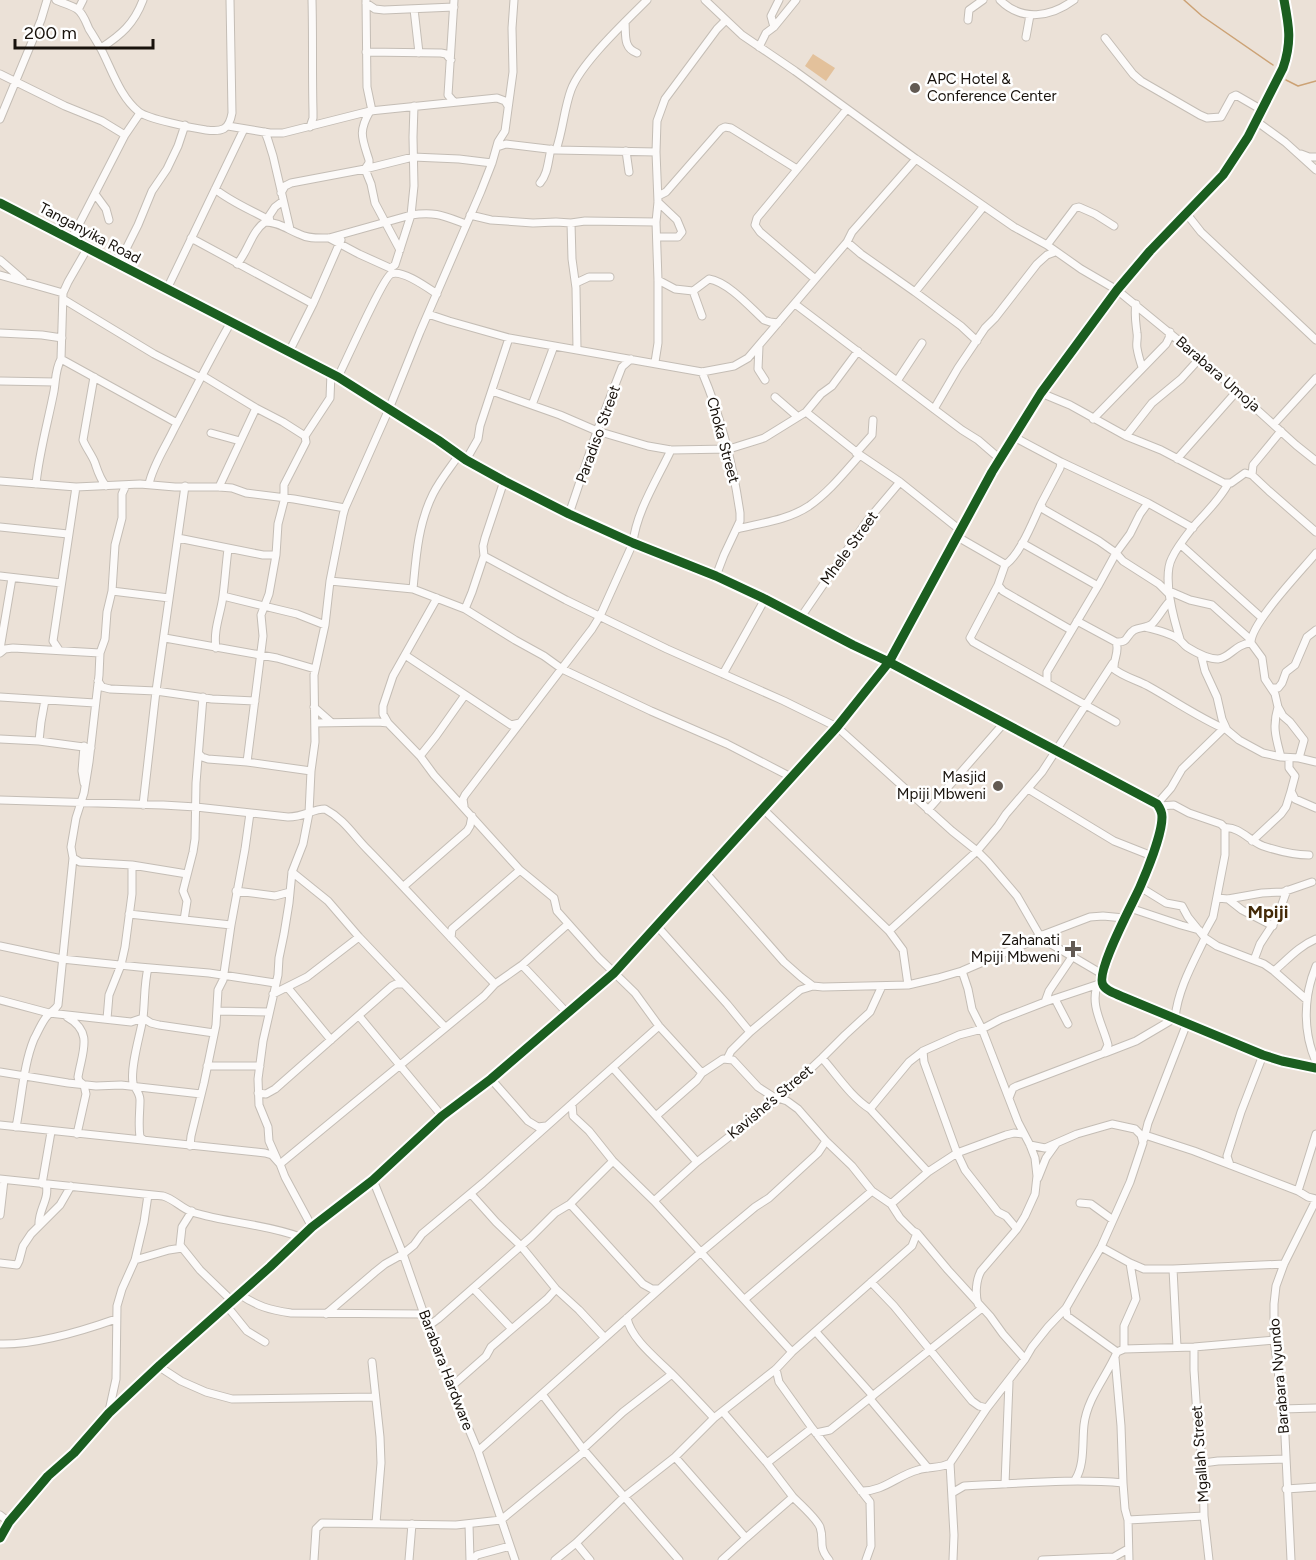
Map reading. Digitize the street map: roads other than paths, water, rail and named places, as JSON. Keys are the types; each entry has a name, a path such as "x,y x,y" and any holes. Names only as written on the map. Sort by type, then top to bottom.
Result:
{"street":[{"path":"0,119 47,0"},
{"path":"56,0 78,10 101,48 118,85 140,113 206,130 224,129 228,126 232,113 230,0"},
{"path":"78,10 83,0"},
{"path":"101,48 132,23 143,0"},
{"path":"310,127 313,118 312,0"},
{"path":"312,1227 268,1141 268,1127 258,1093 258,1079 285,934 292,872 303,844 309,813 315,742 313,683 315,669 345,508 389,409 507,126 513,72 514,0"},
{"path":"540,183 546,176 547,164 559,141 563,115 576,79 592,57 647,0"},
{"name":"Barabara Umoja","path":"705,0 742,35 916,159 1014,227 1118,290 1200,357 1316,461"},
{"path":"774,27 771,16 779,0"},
{"path":"759,47 766,33 774,27 796,0"},
{"path":"968,20 969,10 983,0"},
{"path":"1000,0 1005,6 1030,15 1051,13 1074,0"},
{"path":"0,1538 9,1522 48,1476 74,1453 109,1413 158,1366 312,1227 373,1180 442,1116 490,1079 614,973 837,727 889,662 958,533 1041,393 1118,290 1150,251 1223,175 1242,147 1283,68 1289,48 1290,39 1284,0"},
{"path":"366,2 375,9 414,9 454,4 448,95 444,103"},
{"path":"365,169 369,160 362,138 363,125 371,111 366,52 366,2"},
{"path":"414,9 419,53"},
{"path":"1026,37 1030,15"},
{"path":"655,362 658,343 657,121 665,99 725,21"},
{"path":"625,22 627,46 630,51 637,53"},
{"path":"1105,38 1141,81 1200,115 1207,118 1221,117 1232,97 1236,96 1262,110"},
{"path":"366,52 446,54 451,60"},
{"path":"0,74 125,135"},
{"path":"448,95 454,102"},
{"path":"228,126 283,133 371,111 497,98 505,101 508,106"},
{"path":"329,238 390,268 395,265 411,215 414,186 414,106"},
{"path":"814,278 760,232 755,225 757,218 847,109"},
{"path":"313,111 325,123"},
{"path":"71,240 125,135 140,113"},
{"path":"1256,121 1285,142 1316,170"},
{"path":"118,264 152,191 167,169 178,146 184,125"},
{"path":"658,199 725,127 731,128 797,169"},
{"path":"167,289 244,129"},
{"path":"264,132 278,177 290,229"},
{"path":"502,136 506,144"},
{"path":"497,147 506,144 554,149 656,152"},
{"path":"626,151 629,171"},
{"path":"1296,152 1308,157 1316,157"},
{"path":"281,193 285,186 291,183 413,157 492,163"},
{"path":"428,314 509,338 702,372 722,370 748,358 916,159"},
{"path":"365,169 375,203 400,250"},
{"path":"278,177 291,183"},
{"path":"215,189 230,200 305,237 329,238 423,213 438,214 466,224"},
{"path":"95,194 106,209 110,220"},
{"path":"657,237 678,237 682,232 677,220 658,199"},
{"path":"270,221 269,216 283,201"},
{"name":"Tanganyika Road","path":"0,203 334,375 466,460 569,514 765,599 1158,805 1174,805 1221,824 1225,828 1234,828 1252,841 1294,855 1309,855"},
{"path":"915,292 984,206"},
{"path":"1047,245 1078,207 1114,226"},
{"path":"1186,213 1201,232 1316,340"},
{"path":"470,215 491,220 533,223 656,222"},
{"path":"237,264 246,254 261,225 270,221"},
{"path":"571,223 572,259 576,283 577,349"},
{"path":"289,352 345,233"},
{"path":"191,238 313,304"},
{"path":"847,242 977,341"},
{"path":"36,484 56,371 61,359 63,296 76,266 87,249"},
{"path":"934,409 985,328 1037,264 1047,255 1055,252"},
{"path":"0,260 25,282"},
{"path":"247,762 263,636 261,615 269,594 276,555 284,485 306,442 305,436 330,398 334,375 388,276 401,274 437,294"},
{"path":"0,275 63,296 88,315 122,333 154,354 202,377 305,436"},
{"path":"576,283 589,278 610,277"},
{"path":"658,280 682,291 693,291 709,279 716,280 764,320 778,323"},
{"path":"693,291 702,316"},
{"path":"795,304 978,440 1000,459"},
{"path":"1136,304 1137,349 1142,367"},
{"path":"149,484 177,423 231,322"},
{"path":"1093,418 1166,344 1170,332"},
{"path":"0,333 62,338"},
{"path":"466,460 478,440 509,338"},
{"path":"897,381 922,343"},
{"path":"759,344 758,369 765,380"},
{"path":"532,405 554,346"},
{"path":"492,391 597,431 639,444 671,450 729,449 764,438 806,412 821,394 832,386 858,351"},
{"path":"617,357 622,367"},
{"path":"1126,436 1152,403 1181,380 1200,357"},
{"path":"61,359 177,423"},
{"name":"Paradiso Street","path":"569,514 597,431 622,367 632,359"},
{"name":"Choka Street","path":"702,372 729,449 740,513 737,529 716,576"},
{"path":"94,377 83,440 94,461 98,475 106,486"},
{"path":"1274,424 1316,378"},
{"path":"0,381 55,382"},
{"path":"1177,459 1237,391"},
{"path":"1041,393 1070,405 1126,436 1228,484"},
{"path":"776,397 798,417"},
{"path":"219,487 256,408"},
{"path":"806,412 858,454 900,482 958,533 1005,565"},
{"path":"737,529 781,518 809,506 838,481 872,435 873,420"},
{"path":"1251,472 1260,455 1281,431"},
{"path":"211,433 240,441"},
{"path":"1014,436 1193,528"},
{"path":"464,809 462,799 512,728 520,723 600,616 633,543 642,510 671,450"},
{"path":"413,590 420,530 425,513 440,482 459,455"},
{"path":"1061,462 1022,543 1009,563 1005,565 998,585 970,638 972,642 1116,722"},
{"path":"1180,639 1169,595 1170,561 1193,528 1218,501 1228,484 1239,476 1251,472"},
{"path":"1251,472 1316,532"},
{"path":"0,481 76,488 149,484 232,488 246,493 345,508"},
{"path":"465,609 484,556 485,538 504,481"},
{"name":"Mhele Street","path":"801,617 867,521 900,482"},
{"path":"16,1127 24,1077 34,1040 49,1013 58,1005 73,858 72,839 85,786 100,653 105,639 107,612 112,591 115,545 122,518 122,494 126,485"},
{"path":"143,805 156,691 185,486"},
{"path":"45,649 51,646 53,641 76,488"},
{"path":"1047,682 1047,672 1116,553 1148,503"},
{"path":"1041,504 1049,514 1088,534 1116,553 1123,561 1159,584 1169,595 1212,605 1251,641 1262,658 1264,679 1275,690 1278,707 1304,740 1299,758"},
{"path":"0,527 68,534"},
{"path":"178,538 228,549 276,555"},
{"path":"1022,543 1098,586"},
{"path":"1181,545 1262,618"},
{"path":"216,648 216,632 228,549"},
{"path":"1145,627 1180,639 1186,646 1201,655 1215,659 1227,656 1239,646 1251,641 1262,618 1316,553"},
{"path":"484,556 566,600 666,649 837,727 977,851 1017,896 1041,936 1072,957 1101,981 1104,987 1263,1055 1316,1068"},
{"path":"0,576 61,583"},
{"path":"12,578 2,648 100,653"},
{"path":"330,581 413,590 465,609 562,669 727,744 791,777"},
{"path":"998,585 1004,591 1071,630"},
{"path":"112,591 169,598"},
{"path":"1077,621 1116,642 1124,642 1135,630 1152,624 1169,595"},
{"path":"223,596 297,614 325,625"},
{"path":"437,598 393,676 383,706 383,714 388,723 520,870 554,898 557,911 635,993 659,1026 702,1073"},
{"path":"723,674 765,599"},
{"path":"1275,690 1282,683 1286,672 1295,665 1307,638 1316,630"},
{"path":"165,638 285,660 315,669"},
{"path":"53,641 59,650"},
{"path":"889,931 977,851 1028,789 1056,752 1113,663 1118,651 1116,642"},
{"path":"405,655 512,728"},
{"path":"1201,655 1205,671 1217,697 1225,729"},
{"path":"1113,663 1114,669 1121,675 1148,686 1263,753 1316,762"},
{"path":"1037,677 1047,672"},
{"path":"98,681 102,687 106,688"},
{"path":"97,693 100,689 106,688 255,701"},
{"path":"420,756 465,695"},
{"path":"0,697 95,703"},
{"path":"184,920 186,901 183,891 193,852 197,766 202,756 203,697"},
{"path":"39,741 45,700"},
{"path":"314,707 332,722"},
{"path":"1278,707 1274,731 1281,757"},
{"path":"378,722 383,714"},
{"path":"315,723 388,723"},
{"path":"928,810 1004,723"},
{"path":"1111,1047 1094,1001 1124,918 1140,887 1152,856 1162,817 1158,805 1182,769 1225,729"},
{"path":"0,740 39,741 88,747"},
{"path":"202,756 311,771"},
{"path":"1252,841 1286,807 1295,776 1289,768 1289,758"},
{"path":"1028,789 1114,841 1152,856"},
{"path":"1292,791 1295,799 1316,808"},
{"path":"310,798 319,809"},
{"path":"0,800 196,807 298,817 319,809 328,810 344,823 495,984"},
{"path":"762,808 889,931 903,950 908,985"},
{"path":"190,1146 214,1033 218,990 224,975 250,813"},
{"path":"404,886 466,831 470,826 472,816"},
{"path":"1175,1018 1184,982 1203,934 1214,917 1225,855 1225,828"},
{"path":"73,858 80,862 132,865 187,874"},
{"path":"107,1020 109,995 121,965 125,947 132,894 132,865"},
{"path":"451,938 453,929 520,870"},
{"path":"292,872 328,901 445,1027"},
{"path":"705,872 766,941 813,986"},
{"path":"1217,898 1228,899 1271,894 1312,882"},
{"path":"1140,887 1166,903 1182,906 1188,917 1203,934 1217,945 1264,964 1307,1000"},
{"path":"1254,960 1260,944 1273,926 1287,890"},
{"path":"236,891 275,896 290,892"},
{"path":"1228,899 1242,910 1273,926"},
{"path":"1130,908 1203,934"},
{"path":"129,914 231,925"},
{"path":"727,1059 731,1051 750,1032 800,990 813,986 908,985 962,971 1090,917 1124,918"},
{"path":"278,1161 400,1065 568,924"},
{"path":"657,926 750,1032"},
{"path":"273,994 288,988 314,972 359,937"},
{"path":"1275,971 1295,951 1316,939"},
{"path":"0,946 62,958 224,975 275,983"},
{"path":"1045,1002 1049,991 1072,957"},
{"path":"522,964 568,1014"},
{"path":"1316,966 1307,1000 1306,1025 1316,1062"},
{"path":"145,1141 140,1137 140,1098 134,1083 148,968"},
{"path":"962,971 972,1009 1035,1158 1037,1182"},
{"path":"392,972 394,982 392,986"},
{"path":"800,990 801,977"},
{"path":"870,1108 909,1062 923,1051 1101,981"},
{"path":"258,1093 266,1094 275,1089 392,986 403,984"},
{"path":"868,986 878,996"},
{"name":"Kavishe’s Street","path":"654,1202 697,1162 786,1092 822,1058 870,1012 882,986"},
{"path":"288,988 331,1040"},
{"path":"1055,999 1068,1024"},
{"path":"0,1000 49,1013 131,1022 143,1018"},
{"path":"217,1011 269,1012"},
{"path":"65,1015 82,1029 83,1050 78,1077 84,1085 86,1094 77,1134"},
{"path":"359,1016 442,1116"},
{"path":"143,1018 159,1025 214,1033"},
{"path":"1005,1086 1013,1088 1104,1053 1111,1047 1136,1041 1175,1018"},
{"path":"861,1491 878,1489 916,1470 938,1468 950,1463 1039,1338 1063,1316 1101,1247 1130,1182 1148,1123 1187,1023"},
{"path":"326,1314 385,1264 414,1245 422,1234 471,1194 659,1026"},
{"path":"923,1051 924,1062 965,1170 998,1212 1006,1216 1017,1229"},
{"path":"1224,1159 1263,1055"},
{"path":"822,1058 848,1089 870,1108 928,1172"},
{"path":"656,1116 702,1073 723,1059 733,1060 758,1087 798,1109 872,1191 891,1204 900,1218 917,1233 1025,1359"},
{"path":"207,1066 260,1066"},
{"path":"613,1068 697,1162"},
{"path":"0,1072 62,1083 96,1086 121,1085 201,1094"},
{"path":"490,1079 528,1121 533,1133 532,1139"},
{"path":"1009,1098 1013,1088"},
{"path":"786,1092 787,1101"},
{"path":"572,1104 573,1116"},
{"path":"560,1115 573,1116 589,1131 613,1161 654,1202 792,1352"},
{"path":"528,1121 538,1127 546,1126"},
{"path":"1014,1133 1018,1122"},
{"path":"1135,1130 1148,1123"},
{"path":"0,1125 266,1153 278,1161"},
{"path":"1030,1145 1042,1148 1105,1125 1119,1125 1135,1130 1144,1139 1224,1159 1230,1165 1299,1191 1316,1200"},
{"path":"39,1225 39,1214 48,1193 44,1184 51,1132"},
{"path":"891,1204 928,1172 957,1153 1014,1133 1023,1134"},
{"path":"1299,1191 1316,1134"},
{"path":"478,1451 700,1253 769,1197 818,1153 826,1141"},
{"path":"967,1290 965,1288 967,1285 978,1276 1025,1216 1035,1194 1046,1158 1056,1143"},
{"path":"1035,1158 1042,1148"},
{"path":"427,1324 434,1323 555,1213 570,1204 613,1161"},
{"path":"0,1215 2,1180 168,1197 192,1212 281,1231 300,1238"},
{"name":"Barabara Hardware","path":"373,1180 403,1254 441,1363 478,1451 515,1560"},
{"path":"0,1263 17,1265 23,1246 31,1234 60,1205 71,1186"},
{"path":"744,1299 872,1191"},
{"path":"471,1194 520,1246 556,1289 604,1338"},
{"path":"109,1413 117,1370 117,1306 135,1260 148,1195"},
{"name":"Barabara Nyundo","path":"1291,1560 1283,1409 1274,1340 1274,1304 1276,1287 1284,1264 1316,1200"},
{"path":"1080,1203 1091,1204 1113,1220"},
{"path":"570,1204 648,1288 659,1289"},
{"path":"192,1212 182,1227 180,1240 182,1248 229,1303 247,1330 265,1342"},
{"path":"555,1560 624,1497 675,1457 714,1418 776,1369 792,1352 912,1246 917,1233"},
{"path":"1101,1247 1144,1269 1284,1264"},
{"path":"135,1260 182,1248"},
{"path":"1129,1560 1128,1520 1123,1483 1119,1353 1124,1326 1136,1299 1130,1263"},
{"path":"1173,1269 1177,1347"},
{"path":"978,1276 977,1298 980,1306"},
{"path":"871,1282 894,1306 972,1401 987,1408"},
{"path":"473,1288 513,1329"},
{"path":"648,1288 648,1300"},
{"path":"452,1386 486,1356 491,1347 556,1289"},
{"path":"239,1294 258,1306 291,1313 424,1314"},
{"path":"767,1463 814,1431 830,1430 931,1350 980,1306"},
{"path":"1063,1316 1119,1353 1274,1340"},
{"path":"627,1318 632,1331 650,1354 714,1418"},
{"path":"0,1344 17,1344 46,1339 116,1319"},
{"path":"616,1328 632,1331"},
{"path":"816,1332 928,1468"},
{"name":"Mgallah Street","path":"1194,1347 1198,1431 1203,1463 1204,1516 1209,1560"},
{"path":"1075,1480 1080,1470 1087,1412 1119,1353"},
{"path":"372,1362 381,1437 376,1523"},
{"path":"158,1366 181,1381 206,1392 232,1399 375,1397"},
{"path":"776,1369 779,1382 870,1503 871,1545 866,1560"},
{"path":"314,1560 316,1529 322,1523 469,1524 501,1520 584,1450 623,1412 672,1374"},
{"path":"1005,1484 1009,1381"},
{"path":"542,1394 584,1450 679,1560"},
{"path":"1283,1409 1316,1408"},
{"path":"723,1412 818,1524 822,1549 829,1560"},
{"path":"675,1457 746,1538"},
{"path":"1203,1463 1286,1459"},
{"path":"950,1463 953,1560"},
{"path":"952,1492 964,1486 1075,1480 1123,1483"},
{"path":"1287,1489 1316,1487"},
{"path":"722,1560 793,1497"},
{"path":"0,1515 9,1522"},
{"path":"1128,1520 1204,1516"},
{"path":"409,1560 412,1524"},
{"path":"469,1524 471,1560"},
{"path":"576,1543 590,1560"},
{"path":"471,1560 510,1546"},
{"path":"1042,1560 1114,1557 1128,1550"}],"waterway":[{"path":"1184,0 1202,16 1273,65"},
{"path":"1286,80 1298,86 1316,81"}],"place":[{"name":"APC Hotel & Conference Center","path":"915,88"},
{"name":"Masjid Mpiji Mbweni","path":"998,786"},
{"name":"Zahanati Mpiji Mbweni","path":"1073,949"}],"district":[{"name":"Mpiji","path":"1268,912"}]}
